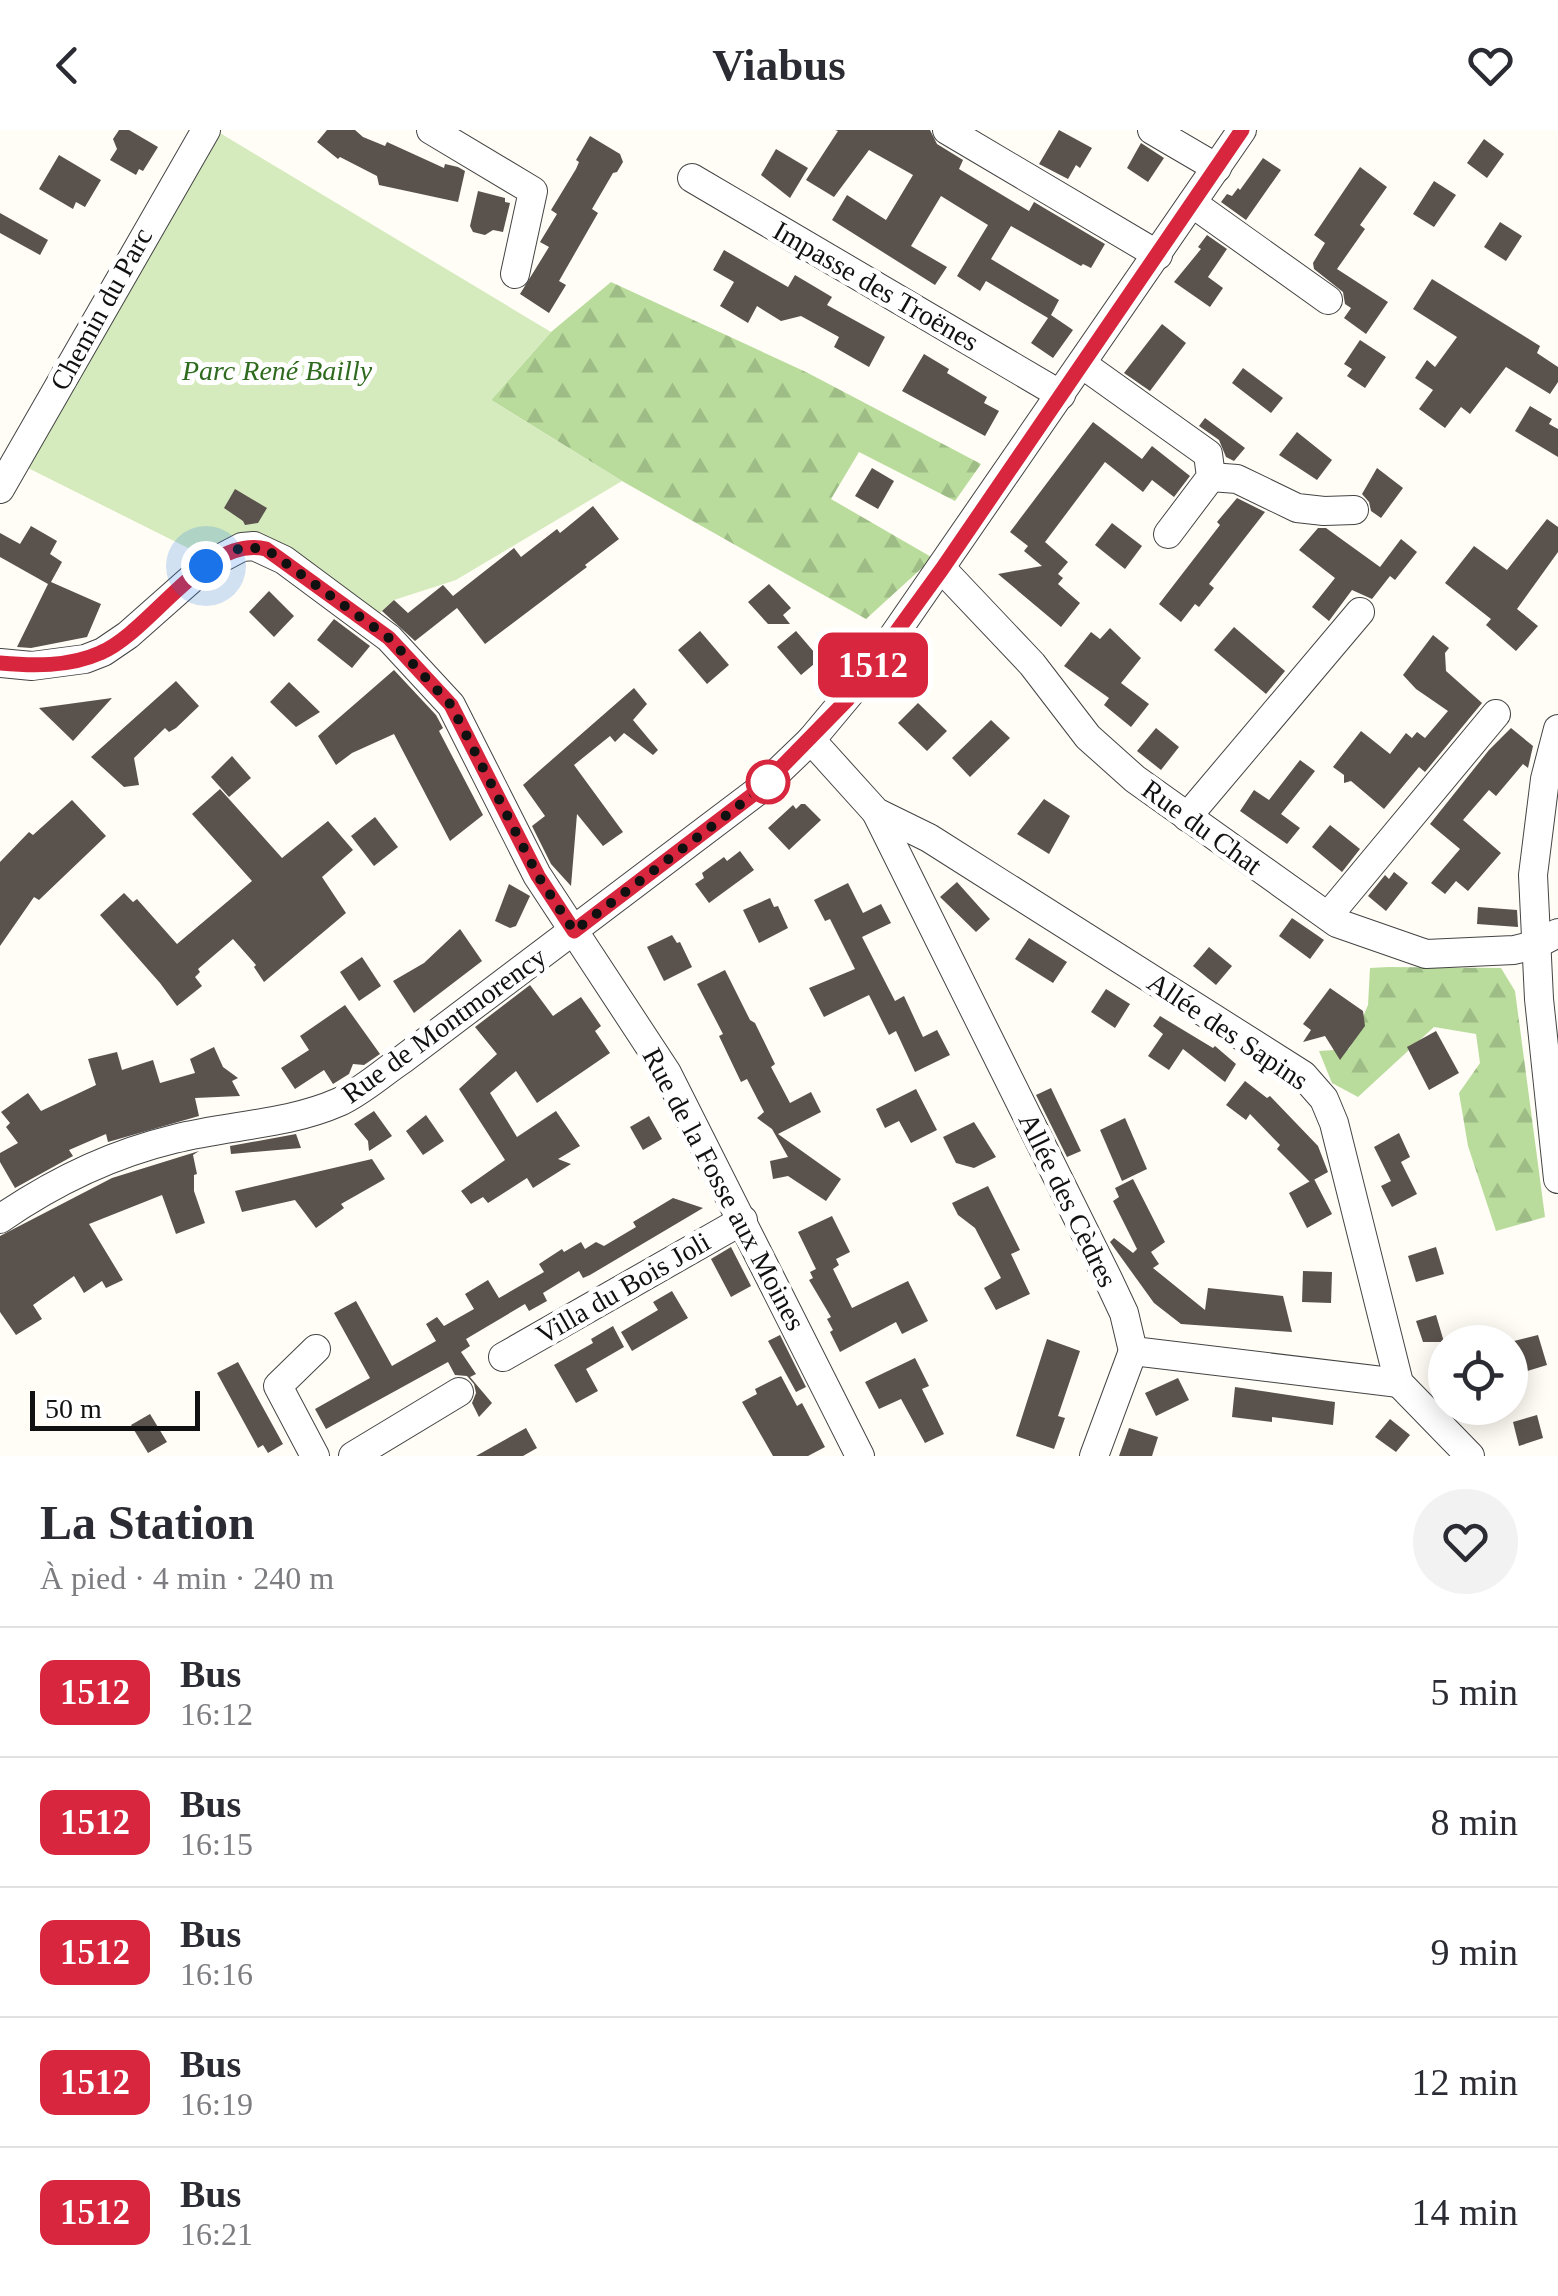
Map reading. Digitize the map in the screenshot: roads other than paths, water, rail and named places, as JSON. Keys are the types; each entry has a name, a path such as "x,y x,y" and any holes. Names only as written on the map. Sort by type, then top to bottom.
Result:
{"street":[{"name":"Chemin du Parc","path":"0,490 157,209 206,130"},
{"path":"431,130 533,191 516,274"},
{"path":"948,130 1158,254"},
{"path":"1152,130 1217,168"},
{"name":"Rue de Montmorency","path":"0,1218 34,1196 134,1151 173,1139 305,1114 342,1102 759,790 847,700 942,569 1242,130"},
{"name":"Impasse des Troënes","path":"692,178 1060,395"},
{"path":"1192,203 1328,300"},
{"path":"1082,364 1208,454 1211,477 1168,534"},
{"path":"1211,477 1237,478 1297,508 1354,510"},
{"name":"Rue de la Fosse aux Moines","path":"0,663 49,664 103,652 128,636 206,566 242,547 266,549 389,638 451,705 538,876 667,1072 743,1220 850,1452"},
{"name":"Rue du Chat","path":"942,569 1032,664 1088,737 1134,779 1328,916 1426,954 1514,950 1547,939"},
{"path":"1187,816 1360,612"},
{"path":"1328,916 1496,714"},
{"path":"1558,730 1545,780 1533,875 1547,939 1558,1179"},
{"name":"Allée des Sapins","path":"811,740 876,812 929,838 1303,1075 1324,1099 1334,1124 1399,1383"},
{"name":"Allée des Cèdres","path":"876,812 1108,1279 1124,1313 1132,1350"},
{"name":"Villa du Bois Joli","path":"503,1357 743,1220"},
{"path":"315,1456 278,1386 316,1350"},
{"path":"1094,1456 1132,1350 1399,1383 1470,1456"},
{"path":"353,1456 460,1392"}],"park label":[{"name":"Parc René Bailly","path":"277,370"}]}
